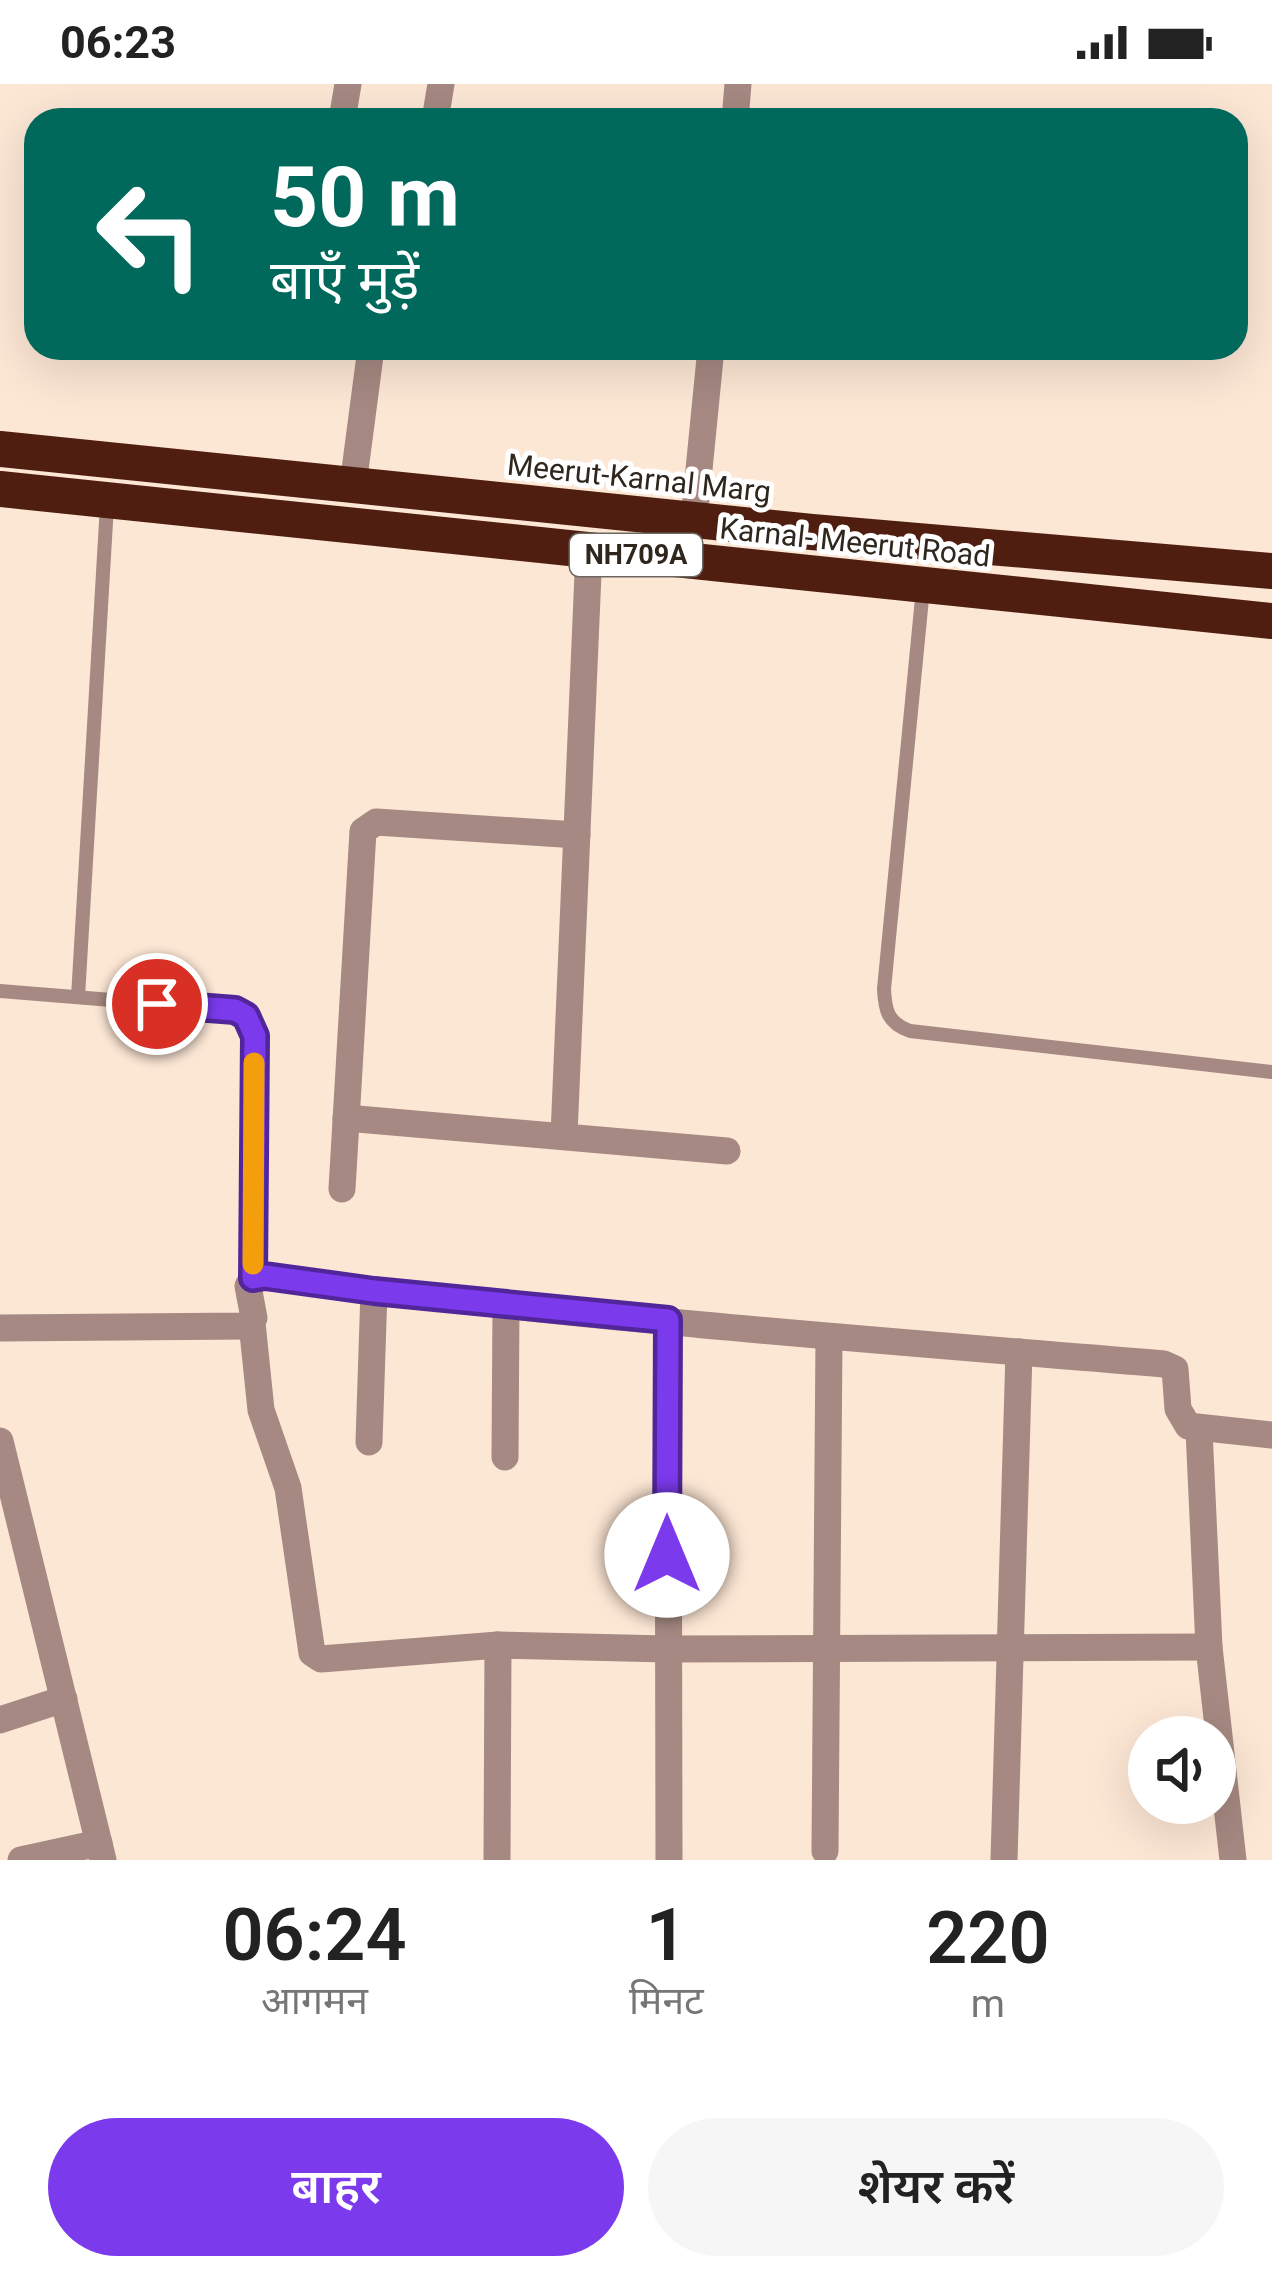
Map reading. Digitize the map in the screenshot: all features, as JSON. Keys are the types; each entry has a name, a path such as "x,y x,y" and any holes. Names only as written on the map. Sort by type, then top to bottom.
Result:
{"highway":[{"name":"Meerut-Karnal Marg","path":"0,449 694,520 1272,571"},
{"name":"Karnal- Meerut Road","path":"0,490 1272,621"}],"street":[{"path":"353,485 369,360"},
{"path":"694,520 710,360"},
{"path":"564,1135 589,550"},
{"path":"342,1189 363,831 376,822 577,835"},
{"path":"346,1118 727,1151"},
{"path":"1209,1647 499,1645 321,1659 312,1652 288,1488 261,1410 248,1286 253,1278 265,1276 829,1337 1171,1365 1181,1421 1198,1430 1272,1436"},
{"path":"369,1442 374,1291"},
{"path":"505,1457 506,1304"},
{"path":"668,1320 669,1860"},
{"path":"0,1328 252,1324"},
{"path":"825,1851 829,1337"},
{"path":"1003,1859 1019,1352"},
{"path":"1198,1430 1209,1647 1233,1860"},
{"path":"0,1442 101,1851 21,1860"},
{"path":"0,1564 28,1555"},
{"path":"497,1860 499,1645"},
{"path":"0,1720 64,1699"}],"lane":[{"path":"78,997 107,501"},
{"path":"924,584 884,989 885,1010 894,1025 910,1031 1272,1072"},
{"path":"0,991 235,1010 246,1016 255,1036 253,1278"}],"slow traffic":[{"path":"253,1264 254,1063"}],"route":[{"path":"157,1004 235,1010 251,1024 255,1036 253,1278 668,1320 667,1555"}]}
